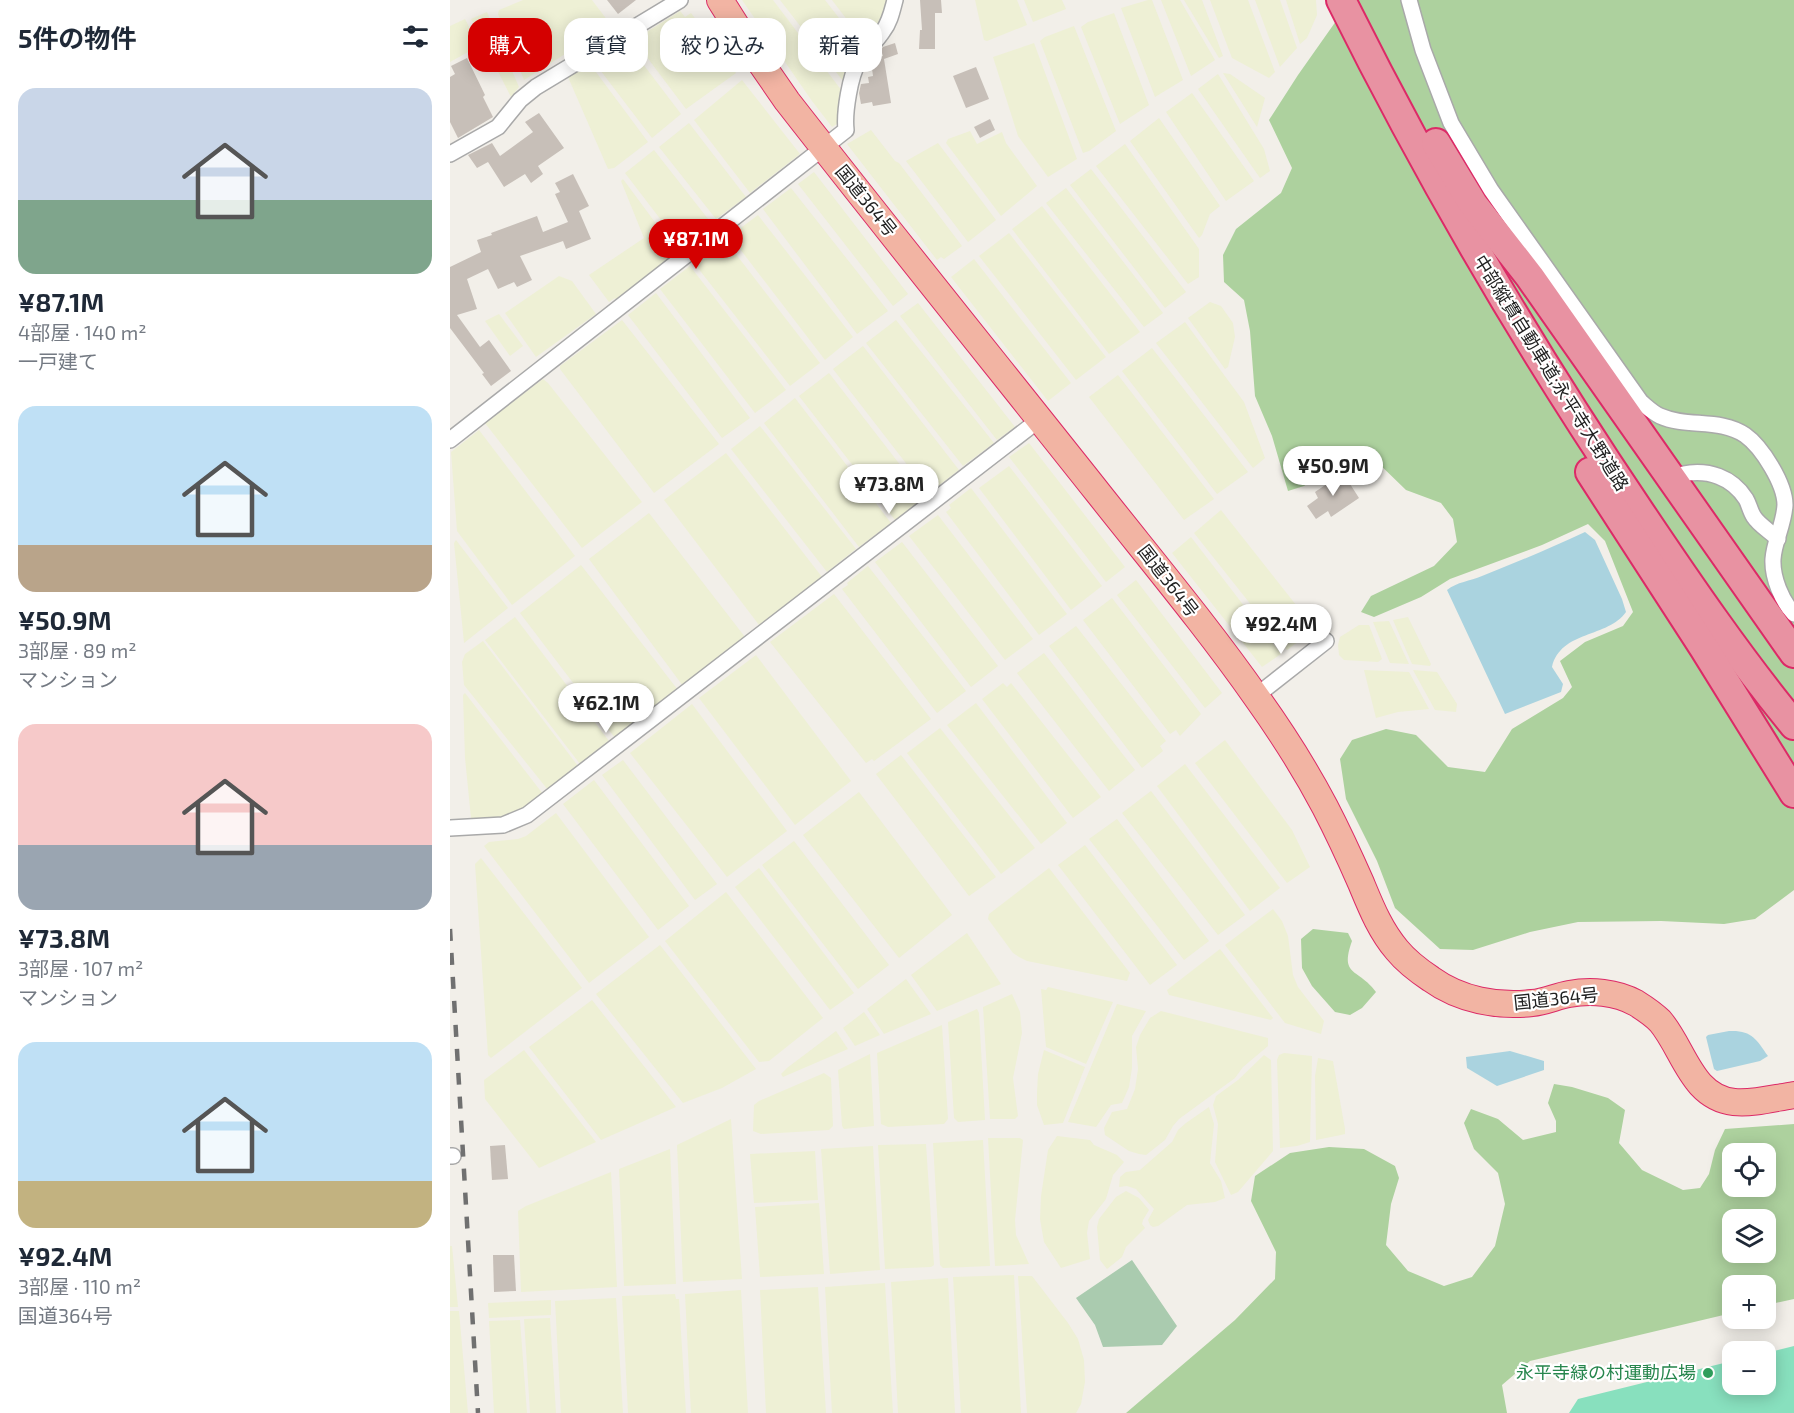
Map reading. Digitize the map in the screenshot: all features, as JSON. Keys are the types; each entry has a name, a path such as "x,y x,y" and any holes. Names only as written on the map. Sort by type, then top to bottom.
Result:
{"highway":[{"name":"国道364号","path":"720,0 762,64 824,147 1256,696 1307,775 1326,810 1373,912 1399,952 1437,983 1460,995 1483,1001 1511,1005 1536,1003 1569,994 1590,992 1629,999 1646,1009 1659,1021 1692,1076 1720,1099 1736,1102 1794,1095"},
{"name":"中部縦貫自動車道;永平寺大野道路","path":"1342,0 1384,87 1602,473 1714,639 1794,725"},
{"path":"1342,0 1417,111 1473,204 1530,277 1794,653"},
{"path":"1714,639 1794,794"}],"street":[{"path":"450,154 498,127 520,100 536,87 680,0"},
{"path":"450,440 846,130 845,120 858,62 884,31 890,20 895,0"},
{"path":"1408,0 1423,50 1451,123 1491,190 1641,402 1659,416 1687,423 1727,427 1745,435 1765,456 1778,480 1785,504 1773,559 1777,586 1794,614"},
{"path":"450,828 503,825 527,815 1040,419"},
{"path":"1683,474 1696,472 1717,475 1737,486 1754,517 1779,539"},
{"path":"1256,696 1326,641"}],"green space":[{"path":"523,0 592,0 606,18 564,18 564,55 552,62 552,18 500,18 499,10"},
{"path":"742,0 773,0 798,33 798,72 828,72 842,91 837,124 832,127 786,63 786,18 754,18"},
{"path":"780,0 825,0 839,18 798,18 798,23"},
{"path":"832,0 887,0 881,18 846,18"},
{"path":"975,0 1017,0 1027,25 987,41 984,40"},
{"path":"1024,0 1062,0 1066,9 1033,22"},
{"path":"1152,0 1183,80 1155,97 1121,8"},
{"path":"1161,0 1180,0 1215,60 1191,76"},
{"path":"1184,0 1202,0 1223,56 1219,58"},
{"path":"1210,0 1248,0 1275,72 1269,78 1232,58"},
{"path":"1255,0 1280,0 1297,48 1280,67"},
{"path":"1286,0 1316,0 1317,15 1307,38 1300,44"},
{"path":"1347,0 1794,0 1794,890 1755,919 1724,924 1661,921 1578,922 1530,932 1473,950 1440,949 1395,908 1377,861 1346,799 1340,759 1352,740 1386,729 1416,735 1448,767 1485,772 1512,729 1563,698 1572,687 1560,661 1585,642 1623,626 1633,612 1605,541 1588,524 1542,545 1450,579 1421,597 1374,617 1361,612 1371,596 1434,566 1457,542 1453,519 1441,503 1406,490 1374,459 1353,448 1304,486 1288,491 1272,436 1255,396 1250,331 1244,300 1224,282 1223,255 1236,229 1281,193 1292,168 1269,120 1341,14"},
{"path":"680,11 685,17 691,13 695,18 669,18"},
{"path":"487,12 490,18 473,18"},
{"path":"1114,13 1149,105 1120,124 1081,27 1088,22"},
{"path":"465,19 468,25 468,52 450,62 450,26"},
{"path":"660,24 660,72 736,73 686,109 648,59 648,31"},
{"path":"1074,26 1116,131 1083,153 1040,41"},
{"path":"1034,43 1077,159 1048,177 1018,136 993,57"},
{"path":"648,71 681,114 652,138 602,72"},
{"path":"498,72 513,72 519,87 511,97"},
{"path":"521,72 537,72 524,80"},
{"path":"576,72 596,72 648,142 614,168 608,169 568,77"},
{"path":"836,72 847,72 843,81"},
{"path":"1223,73 1230,74 1265,98 1257,127"},
{"path":"1218,74 1264,149 1270,171 1260,178 1198,89"},
{"path":"742,80 800,154 750,193 694,120"},
{"path":"1192,93 1254,181 1226,201 1166,112"},
{"path":"1159,118 1220,206 1210,214 1199,238 1130,141"},
{"path":"689,123 746,197 716,219 659,147"},
{"path":"871,130 962,246 944,259 941,257 937,260 847,144"},
{"path":"970,131 977,144 1002,132 1006,143 1037,186 1001,216 946,143 948,139"},
{"path":"938,143 996,220 968,242 906,161"},
{"path":"1125,144 1199,249 1199,277 1188,284 1096,166"},
{"path":"654,150 712,224 681,246 625,173"},
{"path":"1091,169 1186,292 1165,308 1070,185"},
{"path":"814,172 908,294 893,306 798,184"},
{"path":"623,179 677,252 616,300 615,298 609,302 589,275 644,238 621,181"},
{"path":"791,188 888,311 857,334 763,209"},
{"path":"1066,188 1163,313 1144,327 1046,203"},
{"path":"1042,206 1140,332 1109,354 1012,229"},
{"path":"758,215 853,337 825,360 730,236"},
{"path":"1009,233 1106,357 1076,380 979,256"},
{"path":"725,240 820,363 790,386 694,263"},
{"path":"974,259 1071,383 1048,401 951,277"},
{"path":"690,266 786,390 755,413 660,289"},
{"path":"559,276 572,281 596,314 536,357 505,313"},
{"path":"656,293 750,418 722,438 628,315"},
{"path":"1210,302 1221,306 1233,323 1235,337 1228,367 1225,369 1188,318"},
{"path":"918,303 1015,427 997,440 900,316"},
{"path":"499,314 523,346 510,356 485,321"},
{"path":"622,320 719,444 654,493 560,369 560,366"},
{"path":"896,320 994,443 963,466 866,343"},
{"path":"1185,322 1244,402 1265,458 1253,468 1156,343"},
{"path":"863,346 959,470 929,493 833,369"},
{"path":"1152,348 1248,472 1217,494 1122,371"},
{"path":"829,373 925,497 895,520 799,396"},
{"path":"1118,375 1214,499 1184,520 1089,397"},
{"path":"543,379 642,502 582,548 485,423"},
{"path":"795,398 891,523 859,547 764,423"},
{"path":"760,426 856,549 827,572 731,449"},
{"path":"479,430 575,556 512,605 457,531 451,452"},
{"path":"1029,443 1125,567 1106,582 1009,457"},
{"path":"726,453 822,577 759,625 664,500"},
{"path":"1009,466 1102,586 1071,610 979,488"},
{"path":"971,488 1067,614 1039,635 946,512 951,508 949,505"},
{"path":"1221,510 1315,629 1287,650 1194,533"},
{"path":"649,513 745,637 683,686 589,559"},
{"path":"938,515 1033,639 1005,660 909,536"},
{"path":"1191,537 1281,654 1262,667 1172,553"},
{"path":"456,540 508,608 464,643 454,543"},
{"path":"902,542 998,666 971,687 875,562"},
{"path":"581,565 678,690 615,738 520,613"},
{"path":"868,566 966,691 937,713 842,589"},
{"path":"1136,580 1222,693 1205,708 1117,595"},
{"path":"834,594 931,719 874,761 872,759 866,763 770,642"},
{"path":"1112,598 1201,714 1180,736 1176,730 1170,734 1083,620"},
{"path":"515,617 609,741 580,764 485,640"},
{"path":"1408,617 1430,666 1412,664 1393,620"},
{"path":"1389,621 1409,664 1390,663 1373,622"},
{"path":"1359,625 1369,625 1382,659 1378,662 1344,660 1339,655 1340,637"},
{"path":"1076,626 1166,741 1160,746 1163,751 1142,768 1049,646"},
{"path":"483,641 578,766 548,790 464,685 462,662 465,654"},
{"path":"1044,653 1135,770 1109,791 1017,673"},
{"path":"756,655 851,781 795,825 699,698"},
{"path":"1364,670 1409,672 1429,709 1398,712 1376,718"},
{"path":"1413,670 1437,672 1457,704 1456,712 1435,710"},
{"path":"1003,683 1007,687 1011,683 1101,797 1073,818 982,699"},
{"path":"465,693 543,794 518,813 507,818 471,818 465,758 463,695"},
{"path":"976,703 1067,823 1041,844 947,725"},
{"path":"692,704 787,831 727,877 630,753"},
{"path":"940,728 1035,848 1001,874 907,753"},
{"path":"1225,740 1292,830 1310,867 1287,883 1195,763"},
{"path":"901,755 996,877 969,896 876,774"},
{"path":"623,760 717,884 695,900 602,775"},
{"path":"1185,764 1280,888 1250,911 1157,786"},
{"path":"594,780 689,906 658,930 563,804"},
{"path":"1151,791 1245,915 1218,935 1122,813"},
{"path":"859,792 952,915 899,958 803,835"},
{"path":"556,813 649,937 589,983 484,846 489,842 526,836"},
{"path":"1117,819 1209,941 1184,960 1089,839"},
{"path":"794,841 889,965 858,989 762,865"},
{"path":"1085,845 1177,965 1150,985 1058,865"},
{"path":"481,858 582,988 491,1058 488,1055 475,864"},
{"path":"759,868 854,993 830,1010 735,887"},
{"path":"1049,868 1130,973 1127,981 1027,961 1013,953 988,919 989,914"},
{"path":"726,892 823,1018 769,1061 759,1062 665,941"},
{"path":"1273,909 1282,921 1288,936 1293,975 1298,987 1324,1021 1321,1034 1285,1023 1225,945"},
{"path":"1313,929 1348,933 1352,941 1349,967 1376,992 1362,1008 1350,1015 1335,1012 1312,986 1302,968 1301,939"},
{"path":"967,933 1001,984 937,1011 911,975"},
{"path":"660,945 756,1069 722,1088 683,1103 596,994"},
{"path":"1220,949 1273,1018 1271,1020 1169,995 1167,990"},
{"path":"906,979 931,1014 884,1034 867,1009"},
{"path":"1048,987 1113,1002 1086,1064 1046,1047 1041,989 1046,990"},
{"path":"1012,994 1020,1012 1022,1033 1013,1078 1018,1116 1015,1119 990,1119 983,1007"},
{"path":"592,1000 676,1107 601,1140 529,1047"},
{"path":"1117,1004 1146,1011 1132,1036 1132,1068 1129,1087 1122,1103 1111,1105 1096,1127 1068,1122"},
{"path":"977,1009 985,1120 958,1122 954,1118 948,1022"},
{"path":"1161,1011 1268,1038 1268,1046 1243,1067 1235,1078 1179,1119 1165,1140 1146,1155 1129,1151 1105,1135 1104,1128 1112,1112 1127,1109 1135,1089 1138,1069 1136,1047 1140,1035 1150,1018"},
{"path":"864,1012 880,1035 855,1046 843,1028"},
{"path":"942,1025 948,1119 944,1124 888,1127 881,1124 877,1053"},
{"path":"836,1031 848,1049 783,1077 781,1074 787,1068"},
{"path":"524,1050 596,1142 539,1168 485,1099 484,1080"},
{"path":"1044,1050 1085,1067 1063,1123 1044,1125 1037,1105 1038,1074"},
{"path":"1284,1053 1312,1056 1310,1142 1280,1148 1277,1060 1279,1055"},
{"path":"870,1054 874,1126 844,1129 838,1070"},
{"path":"1264,1055 1271,1060 1273,1151 1238,1192 1231,1195 1215,1162 1218,1124 1213,1105 1216,1096 1238,1080"},
{"path":"1318,1058 1333,1061 1345,1134 1316,1140 1315,1076"},
{"path":"824,1073 831,1078 833,1126 829,1130 761,1134 753,1131 754,1105"},
{"path":"1554,1084 1608,1098 1625,1110 1619,1143 1642,1170 1683,1190 1700,1188 1709,1174 1715,1150 1725,1129 1794,1124 1794,1299 1776,1303 1776,1275 1722,1275 1722,1315 1530,1361 1502,1385 1507,1413 1126,1413 1235,1320 1275,1279 1276,1252 1251,1201 1255,1176 1290,1153 1329,1147 1364,1149 1395,1166 1399,1178 1391,1204 1386,1245 1408,1271 1444,1286 1472,1277 1495,1246 1505,1204 1498,1173 1474,1149 1464,1123 1471,1109 1498,1119 1523,1140 1556,1132 1556,1121 1548,1103"},
{"path":"1209,1107 1214,1124 1210,1163 1221,1181 1225,1198 1215,1202 1187,1205 1158,1226 1153,1227 1148,1220 1154,1209 1136,1189 1127,1186 1119,1187 1120,1177 1126,1172 1140,1170 1172,1142 1178,1130"},
{"path":"731,1119 742,1279 683,1282 677,1145"},
{"path":"1057,1136 1090,1140 1094,1145 1117,1155 1124,1162 1113,1175 1106,1199 1089,1221 1087,1233 1090,1259 1061,1268 1044,1242 1040,1219 1048,1150"},
{"path":"988,1138 1020,1138 1023,1140 1015,1220 1016,1235 1029,1264 995,1266"},
{"path":"983,1140 990,1266 943,1268 940,1265 933,1143"},
{"path":"926,1144 934,1265 885,1269 878,1145"},
{"path":"873,1146 880,1270 830,1274 821,1149"},
{"path":"670,1149 676,1284 624,1286 619,1169"},
{"path":"815,1151 818,1200 754,1203 750,1154"},
{"path":"611,1172 617,1287 521,1292 518,1211"},
{"path":"1126,1191 1139,1198 1149,1210 1142,1224 1145,1228 1126,1247 1122,1257 1107,1269 1100,1260 1097,1227 1099,1219 1116,1197"},
{"path":"819,1203 824,1274 760,1277 755,1207"},
{"path":"450,1246 452,1246 458,1307 450,1307"},
{"path":"1132,1260 1177,1326 1162,1345 1103,1347 1095,1325 1076,1298"},
{"path":"1014,1275 1021,1413 961,1413 953,1277"},
{"path":"1018,1276 1032,1276 1078,1339 1084,1360 1085,1382 1081,1404 1076,1413 1027,1413"},
{"path":"948,1278 955,1413 898,1413 891,1282"},
{"path":"885,1283 893,1413 832,1413 825,1287"},
{"path":"818,1287 826,1413 766,1413 760,1290"},
{"path":"741,1290 748,1413 691,1413 685,1294"},
{"path":"675,1294 676,1299 679,1299 686,1413 628,1413 622,1296"},
{"path":"616,1298 623,1413 561,1413 555,1301"},
{"path":"551,1300 551,1315 489,1318 488,1303"},
{"path":"450,1311 459,1311 468,1413 450,1413"},
{"path":"550,1318 556,1413 530,1413 524,1319"},
{"path":"520,1320 527,1413 494,1413 489,1321"},
{"name":"永平寺緑の村運動広場","path":"1794,1346 1794,1413 1569,1413 1578,1399 1722,1363 1722,1395 1776,1395 1776,1350"}],"water":[{"path":"1585,532 1595,540 1626,612 1608,626 1565,646 1557,655 1552,667 1563,684 1561,692 1505,714 1447,590"},
{"path":"1729,1031 1743,1032 1753,1037 1768,1056 1760,1061 1717,1071 1714,1069 1706,1037"},
{"path":"1510,1051 1544,1061 1544,1070 1497,1086 1467,1068 1466,1057"}],"building":[{"path":"607,0 636,0 618,14"},
{"path":"920,0 941,0 942,13 935,13 935,49 919,49 920,30 922,30"},
{"path":"895,43 898,54 884,59 891,103 873,106 872,102 861,104 859,93 861,84 869,83 868,77 873,76 872,72 882,72 883,47"},
{"path":"467,58 468,72 474,72 493,117 458,138 450,122 450,77 455,74 451,66"},
{"path":"976,67 989,99 966,108 953,76"},
{"path":"539,113 564,148 538,166 543,174 531,183 525,174 504,187 488,162 477,168 468,155 492,143 500,156 533,132 525,122"},
{"path":"990,119 995,130 980,138 974,127"},
{"path":"573,174 589,206 579,211 591,239 566,249 563,241 520,256 532,280 517,287 514,282 498,289 488,269 467,279 477,309 457,315 480,347 489,340 511,371 491,386 450,328 450,267 481,252 477,240 492,235 491,233 537,216 543,232 568,222 555,194 560,192 555,183"},
{"path":"1343,473 1359,498 1331,517 1328,511 1316,519 1307,506 1318,498 1315,492"},
{"path":"505,1145 508,1179 492,1180 490,1146"},
{"path":"493,1255 514,1255 516,1291 494,1292"}],"railway":[{"path":"450,929 478,1413"}],"place":[{"name":"永平寺緑の村運動広場","path":"1708,1373"}]}
